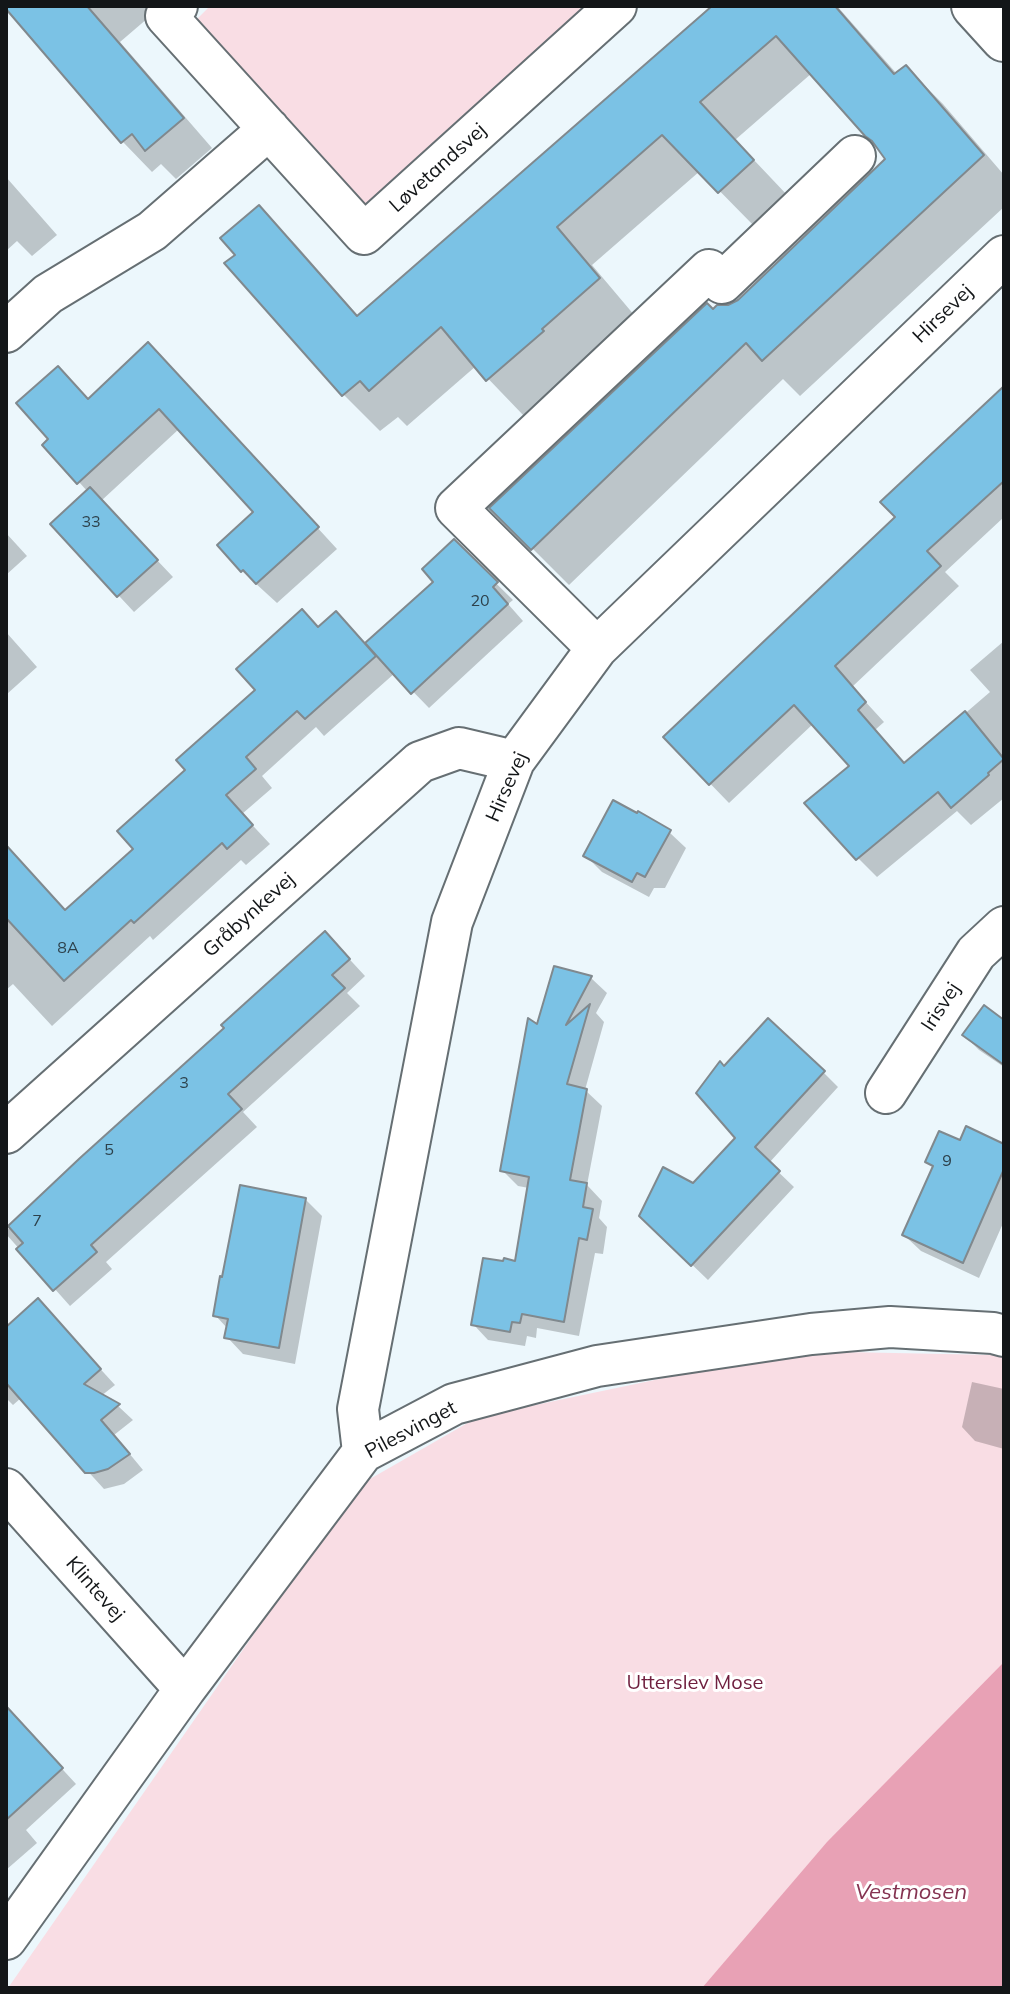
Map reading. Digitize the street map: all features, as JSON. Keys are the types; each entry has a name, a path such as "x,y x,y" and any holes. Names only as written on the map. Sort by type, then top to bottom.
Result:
{"main road":[{"path":"974,6 1004,39"}],"street":[{"name":"Løvetandsvej","path":"177,6 166,16 364,234 616,6"},
{"path":"6,332 48,294 152,231 269,129"},
{"path":"597,648 456,508 709,270 722,283 855,156"},
{"name":"Hirsevej","path":"363,1452 358,1409 452,922 514,761 597,648 1004,256"},
{"name":"Gråbynkevej","path":"6,1133 420,762 459,748 514,761"},
{"name":"Irisvej","path":"886,1093 976,953 1004,927"},
{"name":"Pilesvinget","path":"6,1939 185,1689 363,1452 454,1404 597,1366 811,1334 890,1327 1004,1336"},
{"name":"Klintevej","path":"6,1489 185,1689"}],"green space":[{"path":"210,6 599,6 364,212 196,20"},
{"name":"Utterslev Mose","path":"793,1351 995,1355 1004,1358 1004,1988 8,1988 356,1487 478,1417"}],"water":[{"name":"Vestmosen","path":"1004,1662 1004,1988 702,1988 827,1842"}],"building":[{"path":"6,6 87,6 184,118 145,151 132,134 121,143"},
{"path":"712,6 835,6 894,74 906,65 984,155 762,361 746,343 531,550 489,508 707,303 713,309 717,305 728,305 738,300 885,159 776,36 700,102 754,160 718,193 662,135 557,227 600,278 486,381 441,327 369,391 360,381 342,396 224,263 235,255 220,238 259,205 357,316"},
{"path":"148,342 319,527 256,584 217,545 253,512 159,409 77,484 42,445 48,439 16,403 58,366 88,399"},
{"path":"1004,386 1004,481 927,551 941,566 835,666 866,702 858,710 904,763 965,711 1004,759 951,808 938,792 856,860 804,803 849,766 794,705 709,785 663,737 895,517 880,502"},
{"path":"90,487 158,560 117,597 50,524"},
{"path":"454,539 498,582 493,587 508,604 411,694 365,643 433,582 422,569"},
{"path":"302,609 318,627 336,611 376,656 305,719 297,711 246,757 256,769 226,795 253,825 227,849 222,843 64,981 6,918 6,845 65,910 133,849 117,831 185,770 176,760 255,690 236,669"},
{"path":"613,800 671,830 645,877 637,873 632,882 583,856"},
{"path":"325,931 350,959 332,975 345,988 228,1094 242,1109 91,1245 97,1252 53,1291 16,1249 23,1243 8,1226"},
{"path":"554,966 592,976 566,1025 590,1004 567,1084 587,1089 570,1180 587,1183 583,1207 593,1209 587,1240 579,1238 564,1322 522,1314 520,1323 512,1322 510,1332 471,1325 483,1258 515,1261 529,1177 500,1171 528,1018 537,1024"},
{"path":"984,1005 1004,1020 1004,1065 962,1035"},
{"path":"768,1018 825,1071 755,1147 780,1171 691,1266 639,1216 663,1167 693,1183 735,1138 696,1093 720,1061 724,1066"},
{"path":"966,1126 1004,1144 1004,1169 963,1263 902,1235 933,1166 925,1162 939,1131 960,1140"},
{"path":"240,1185 306,1198 279,1348 224,1338 228,1319 213,1316"},
{"path":"38,1298 101,1369 84,1384 120,1404 101,1420 130,1454 108,1469 85,1473 6,1383 6,1327"},
{"path":"6,1706 63,1768 6,1820"}]}
